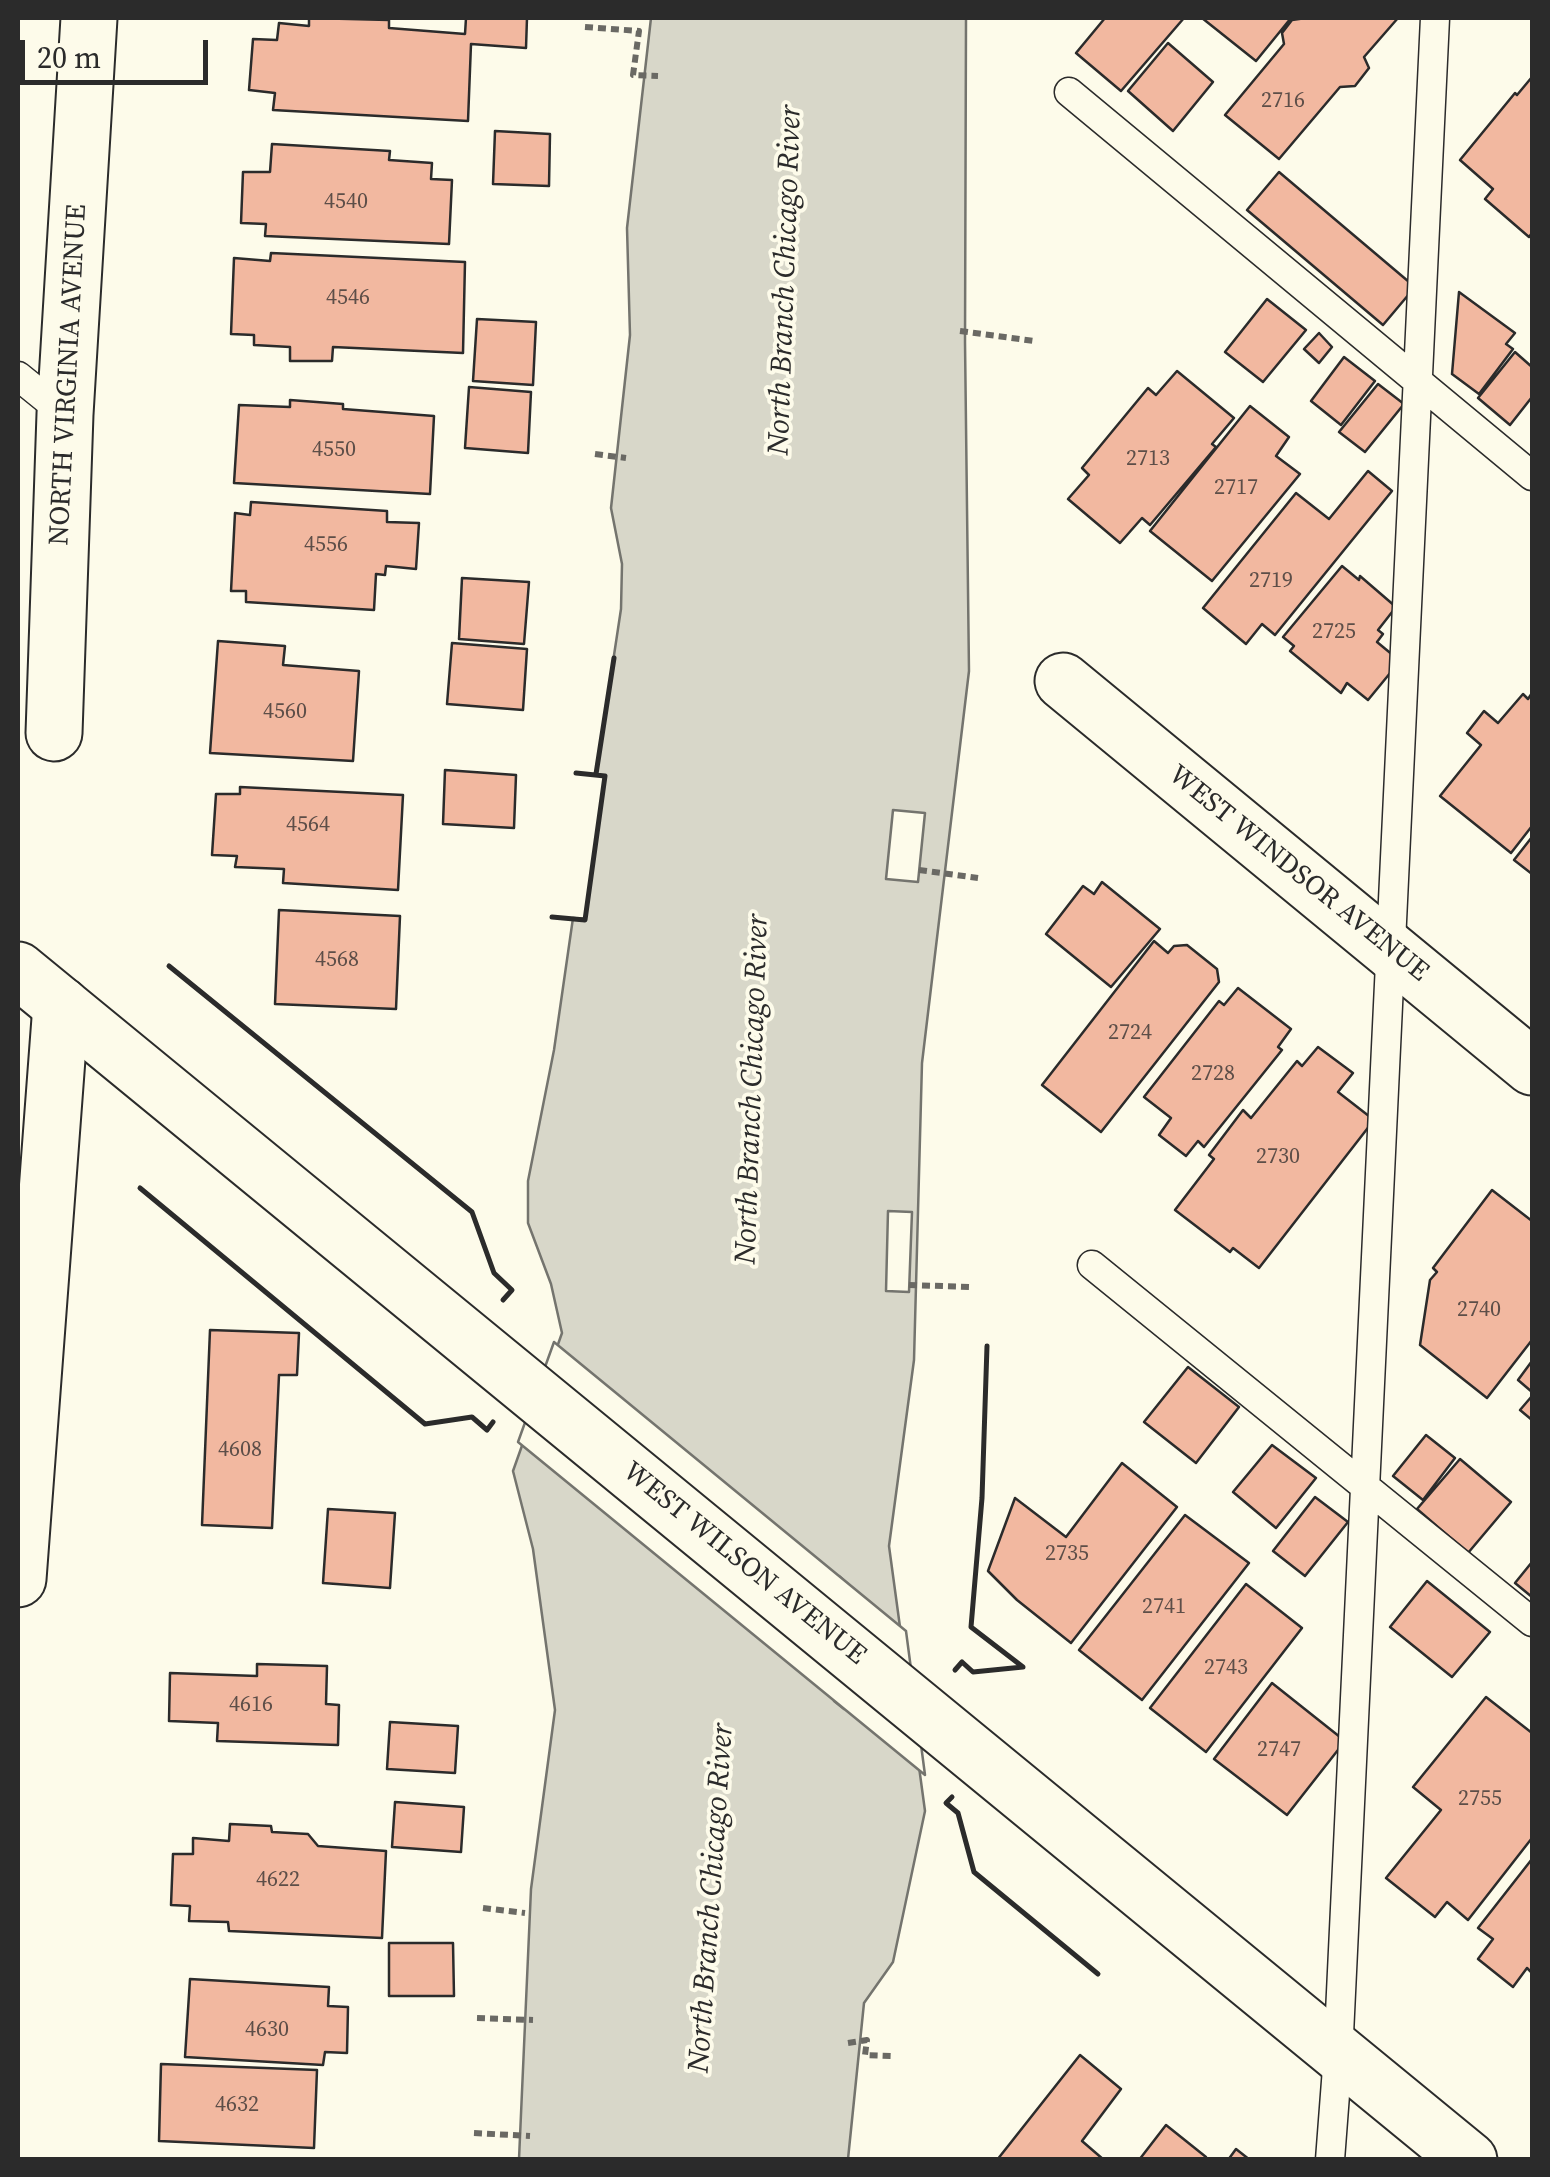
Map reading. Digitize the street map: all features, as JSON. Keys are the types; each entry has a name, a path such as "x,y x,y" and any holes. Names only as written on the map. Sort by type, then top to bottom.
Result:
{"street":[{"name":"NORTH VIRGINIA AVENUE","path":"54,733 65,414 89,18"},
{"name":"WEST WINDSOR AVENUE","path":"1063,681 1532,1066"},
{"name":"WEST WILSON AVENUE","path":"18,970 1469,2160"},
{"path":"18,1562 61,1005"}],"lane":[{"path":"1330,2160 1435,18"},
{"path":"1070,92 1532,476"},
{"path":"18,376 65,414"},
{"path":"1092,1266 1532,1622"}],"path":[{"path":"585,27 638,31 633,75 658,76"},
{"path":"960,330 1034,341"},
{"path":"594,454 626,458"},
{"path":"918,870 978,878"},
{"path":"909,1285 970,1286"},
{"path":"483,1908 525,1913"},
{"path":"477,2018 533,2020"},
{"path":"848,2043 868,2040 865,2055 891,2056"},
{"path":"474,2133 530,2136"}],"water":[{"name":"North Branch Chicago River","path":"651,18 966,18 969,671 922,1063 914,1360 889,1546 925,1811 893,1962 864,2003 848,2159 519,2159 531,1889 555,1710 533,1549 513,1471 562,1333 551,1284 528,1223 528,1181 554,1050 573,918 585,919 605,777 596,774 621,609 622,564 611,508 630,335 627,228","holes":["839,1576 848,1584 844,1709 834,1701"]}],"pier":[{"path":"893,810 925,813 918,882 886,879"},
{"path":"888,1211 912,1212 909,1292 886,1291"},
{"path":"554,1342 906,1631 925,1775 518,1442"}],"building":[{"path":"309,18 389,20 389,28 465,34 466,18 527,18 526,48 471,44 468,121 273,110 275,93 249,90 253,39 277,40 279,23 309,26"},
{"path":"1105,18 1184,18 1121,91 1076,53"},
{"path":"1202,18 1291,18 1256,61"},
{"path":"1398,18 1364,57 1369,68 1355,86 1340,87 1279,159 1225,115 1284,44 1282,33 1292,20"},
{"path":"1168,43 1213,82 1173,131 1128,91"},
{"path":"1532,77 1529,237 1485,199 1493,189 1460,160"},
{"path":"495,131 550,134 549,186 493,184"},
{"path":"272,144 390,151 389,160 432,163 431,179 452,180 449,244 265,236 266,224 241,223 243,172 270,172"},
{"path":"1279,172 1415,287 1383,325 1247,210"},
{"path":"271,253 465,262 463,353 333,347 332,361 290,361 290,347 254,345 254,335 231,334 234,258 270,261"},
{"path":"1459,292 1515,333 1506,344 1513,349 1479,394 1452,374"},
{"path":"1267,299 1306,330 1263,382 1225,352"},
{"path":"477,319 536,322 533,385 473,381"},
{"path":"1319,333 1332,347 1319,363 1304,349"},
{"path":"1515,352 1532,367 1532,397 1510,425 1478,398"},
{"path":"1344,357 1375,381 1341,425 1311,401"},
{"path":"1177,371 1234,418 1212,444 1216,447 1150,525 1142,518 1120,543 1068,499 1089,475 1082,468 1148,388 1156,395"},
{"path":"1378,384 1404,404 1365,452 1339,432"},
{"path":"469,387 531,392 528,453 465,448"},
{"path":"290,400 343,404 343,409 434,416 430,494 234,483 239,405 290,407"},
{"path":"1250,406 1289,437 1276,456 1300,474 1212,581 1150,531"},
{"path":"1368,471 1392,491 1275,635 1262,624 1246,644 1203,608 1296,493 1329,519"},
{"path":"251,502 387,511 387,522 419,523 416,569 386,566 385,575 376,574 374,610 246,602 246,591 231,591 235,513 250,515"},
{"path":"1342,566 1396,607 1378,630 1383,634 1377,642 1400,661 1368,700 1347,683 1341,693 1290,651 1294,646 1283,637"},
{"path":"462,578 529,582 524,644 459,639"},
{"path":"218,641 285,646 283,665 359,671 353,761 210,753"},
{"path":"452,643 527,649 523,710 447,704"},
{"path":"1532,693 1532,826 1511,853 1440,796 1481,745 1467,733 1484,711 1498,723 1523,694 1528,699"},
{"path":"445,770 516,775 514,828 443,824"},
{"path":"240,787 403,795 398,890 283,883 284,869 235,867 237,856 212,855 216,794 240,794"},
{"path":"1532,837 1532,874 1514,860"},
{"path":"1102,882 1160,929 1111,987 1046,934 1083,886 1094,894"},
{"path":"279,910 400,916 396,1009 275,1004"},
{"path":"1154,941 1168,953 1174,946 1187,945 1217,969 1219,982 1101,1132 1042,1085"},
{"path":"1238,988 1291,1029 1278,1047 1282,1050 1204,1147 1198,1141 1186,1156 1159,1135 1171,1118 1144,1097 1219,1001 1224,1005"},
{"path":"1318,1047 1353,1073 1338,1092 1374,1120 1259,1268 1233,1248 1230,1252 1175,1210 1214,1159 1209,1155 1243,1110 1251,1118 1297,1061 1302,1066"},
{"path":"1492,1190 1532,1221 1532,1340 1487,1398 1420,1345 1430,1280 1437,1272 1433,1268"},
{"path":"210,1330 299,1333 297,1375 279,1375 272,1528 202,1525"},
{"path":"1532,1361 1532,1392 1518,1380"},
{"path":"1188,1367 1239,1407 1196,1463 1144,1422"},
{"path":"1532,1396 1532,1420 1520,1410"},
{"path":"1426,1435 1455,1458 1423,1500 1393,1476"},
{"path":"1272,1445 1316,1478 1276,1528 1233,1492"},
{"path":"1460,1459 1511,1502 1468,1553 1417,1509"},
{"path":"1122,1463 1177,1507 1071,1643 988,1571 1015,1498 1066,1537"},
{"path":"1315,1497 1348,1522 1305,1576 1273,1551"},
{"path":"328,1509 395,1513 390,1588 323,1583"},
{"path":"1185,1515 1249,1563 1142,1700 1079,1650"},
{"path":"1532,1562 1532,1597 1515,1583"},
{"path":"1427,1581 1490,1632 1452,1677 1390,1627"},
{"path":"1246,1584 1302,1628 1206,1752 1150,1708"},
{"path":"257,1664 327,1666 326,1704 339,1705 338,1745 217,1741 218,1723 169,1721 170,1673 257,1676"},
{"path":"1272,1683 1345,1741 1287,1815 1214,1759"},
{"path":"1486,1697 1532,1733 1532,1838 1468,1920 1447,1902 1435,1917 1386,1878 1441,1810 1413,1787"},
{"path":"390,1722 458,1726 455,1773 387,1769"},
{"path":"395,1802 464,1807 461,1852 392,1847"},
{"path":"230,1824 271,1826 272,1832 308,1834 318,1846 386,1851 382,1938 229,1931 228,1922 189,1921 190,1906 171,1905 173,1854 193,1854 193,1838 229,1841"},
{"path":"1532,1859 1532,1973 1527,1968 1513,1987 1478,1959 1493,1939 1478,1928"},
{"path":"389,1943 453,1943 454,1996 389,1996"},
{"path":"190,1979 329,1987 328,2006 348,2007 347,2053 325,2052 323,2065 185,2057"},
{"path":"1080,2055 1121,2089 1082,2141 1104,2160 997,2160"},
{"path":"161,2064 317,2070 314,2148 159,2141"},
{"path":"1166,2125 1206,2157 1204,2160 1139,2160"},
{"path":"1236,2149 1250,2160 1228,2160"}],"wall":[{"path":"596,774 614,658"},
{"path":"552,917 585,920 605,776 576,773"},
{"path":"169,966 472,1212 494,1273 512,1290 503,1300"},
{"path":"140,1188 425,1424 472,1417 487,1430 493,1422"},
{"path":"955,1670 962,1662 973,1672 1023,1667 971,1627 982,1498 987,1346"},
{"path":"952,1797 946,1803 958,1813 974,1872 1098,1974"}]}
